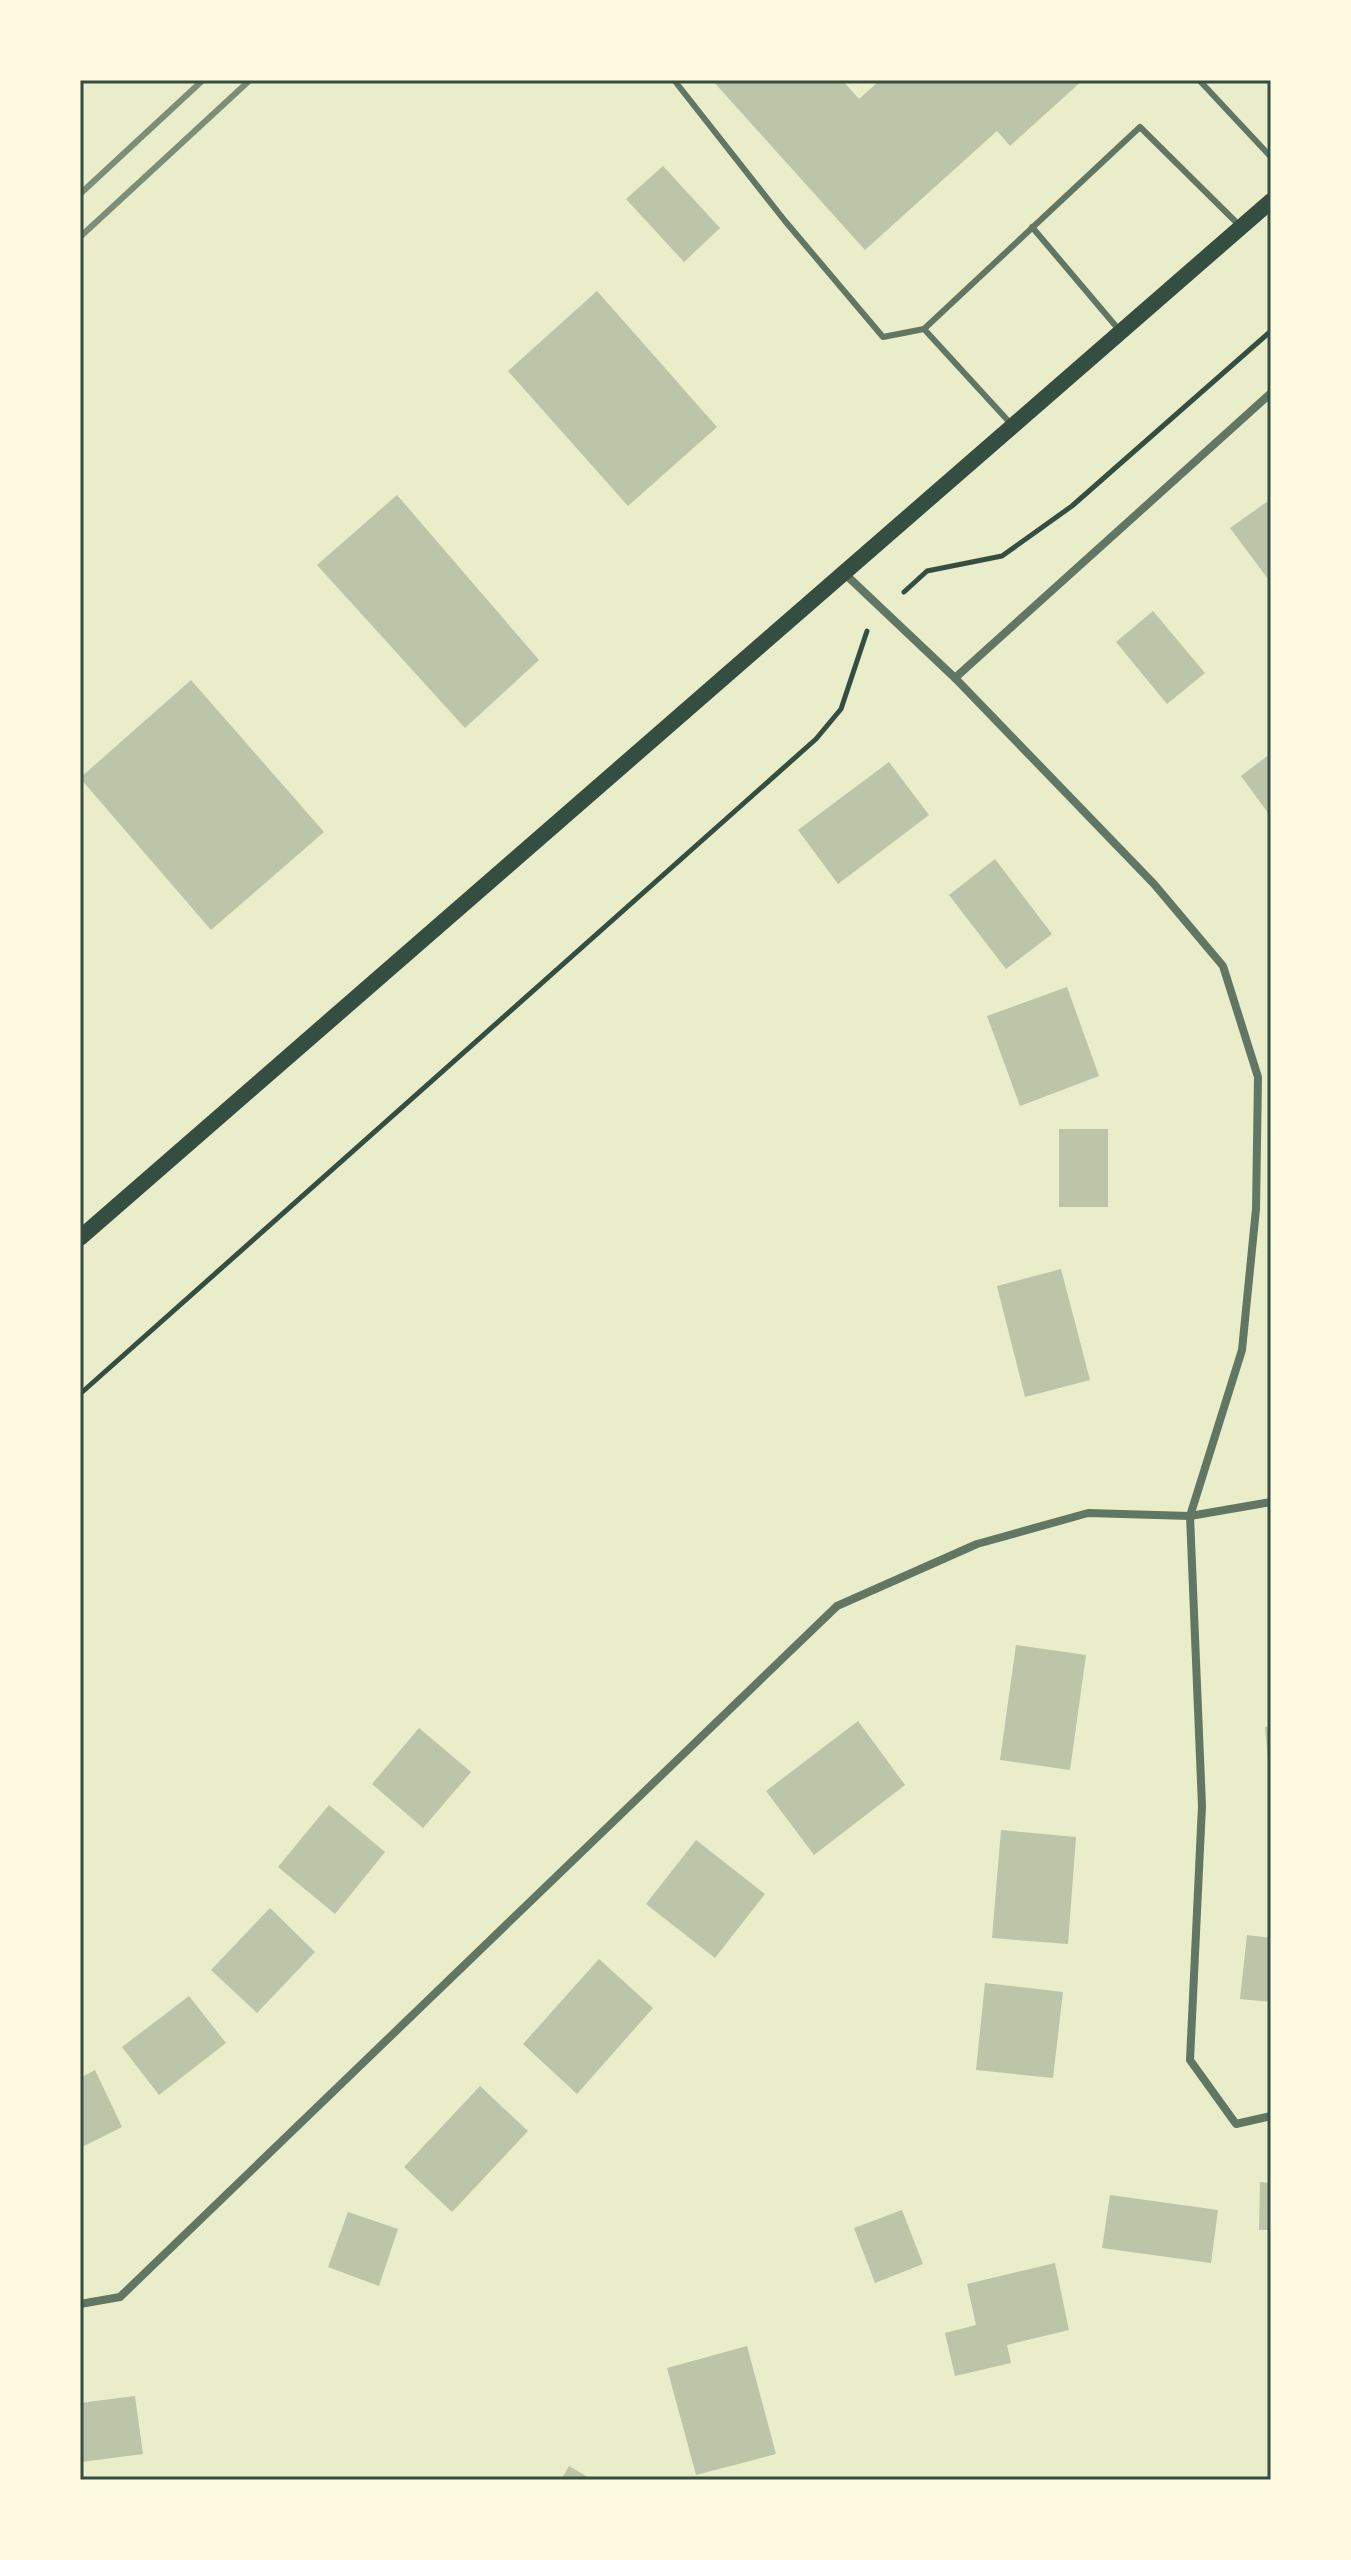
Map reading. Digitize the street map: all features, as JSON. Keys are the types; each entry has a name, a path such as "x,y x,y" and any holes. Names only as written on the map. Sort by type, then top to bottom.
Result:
{"main road":[{"path":"80,1238 1271,201"}],"street":[{"path":"955,678 1271,393"},
{"path":"844,573 955,678 1154,884 1223,966 1258,1077 1256,1209 1242,1350 1190,1516 1202,1806 1190,2060 1236,2124 1271,2116"},
{"path":"80,2304 120,2297 837,1606 977,1544 1088,1513 1190,1516 1271,1502"}],"lane":[{"path":"674,80 785,221 883,337 924,329 1140,127 1241,227"},
{"path":"1199,80 1271,157"},
{"path":"1032,227 1121,332"},
{"path":"924,329 1013,426"}],"path":[{"path":"80,1394 816,739 841,709 870,623 927,571 1002,556 1072,506 1271,331"}],"building":[{"path":"712,80 842,80 859,99 880,80 1083,80 1010,146 997,131 865,250"},
{"path":"663,166 720,228 684,262 626,199"},
{"path":"597,291 717,427 628,506 508,371"},
{"path":"397,495 539,660 465,728 317,565"},
{"path":"1271,499 1271,577 1268,579 1230,528"},
{"path":"1153,611 1205,673 1167,704 1116,642"},
{"path":"191,680 324,832 211,930 80,778"},
{"path":"1271,753 1271,817 1241,776"},
{"path":"889,762 929,815 838,884 798,830"},
{"path":"995,859 1052,934 1006,969 949,895"},
{"path":"1067,987 1099,1076 1020,1106 987,1016"},
{"path":"1059,1129 1108,1129 1108,1207 1059,1207"},
{"path":"1061,1269 1090,1380 1025,1397 997,1286"},
{"path":"1016,1645 1086,1655 1070,1770 1000,1760"},
{"path":"858,1721 905,1785 814,1855 766,1791"},
{"path":"1271,1726 1271,1772 1269,1772 1265,1727"},
{"path":"419,1728 471,1772 423,1828 372,1784"},
{"path":"329,1805 385,1852 335,1914 278,1867"},
{"path":"1001,1830 1076,1837 1068,1944 992,1938"},
{"path":"696,1840 765,1894 715,1958 646,1904"},
{"path":"270,1908 315,1952 257,2013 211,1970"},
{"path":"1247,1935 1271,1938 1271,2002 1240,1999"},
{"path":"599,1959 653,2008 577,2094 523,2044"},
{"path":"985,1983 1063,1992 1053,2078 976,2070"},
{"path":"189,1996 226,2043 159,2095 122,2047"},
{"path":"95,2070 122,2127 80,2148 80,2078"},
{"path":"480,2086 528,2131 452,2212 404,2167"},
{"path":"1260,2182 1271,2183 1271,2230 1259,2230"},
{"path":"1110,2195 1218,2210 1211,2263 1102,2248"},
{"path":"902,2210 923,2264 875,2283 854,2228"},
{"path":"348,2212 398,2229 379,2286 328,2267"},
{"path":"1055,2263 1069,2330 1007,2345 1011,2363 955,2376 945,2333 976,2325 967,2284"},
{"path":"747,2346 776,2454 696,2475 667,2368"},
{"path":"135,2396 143,2454 81,2462 80,2403"},
{"path":"569,2466 593,2480 561,2480"}],"railway":[{"path":"80,194 203,80"},
{"path":"80,237 250,80"}]}
